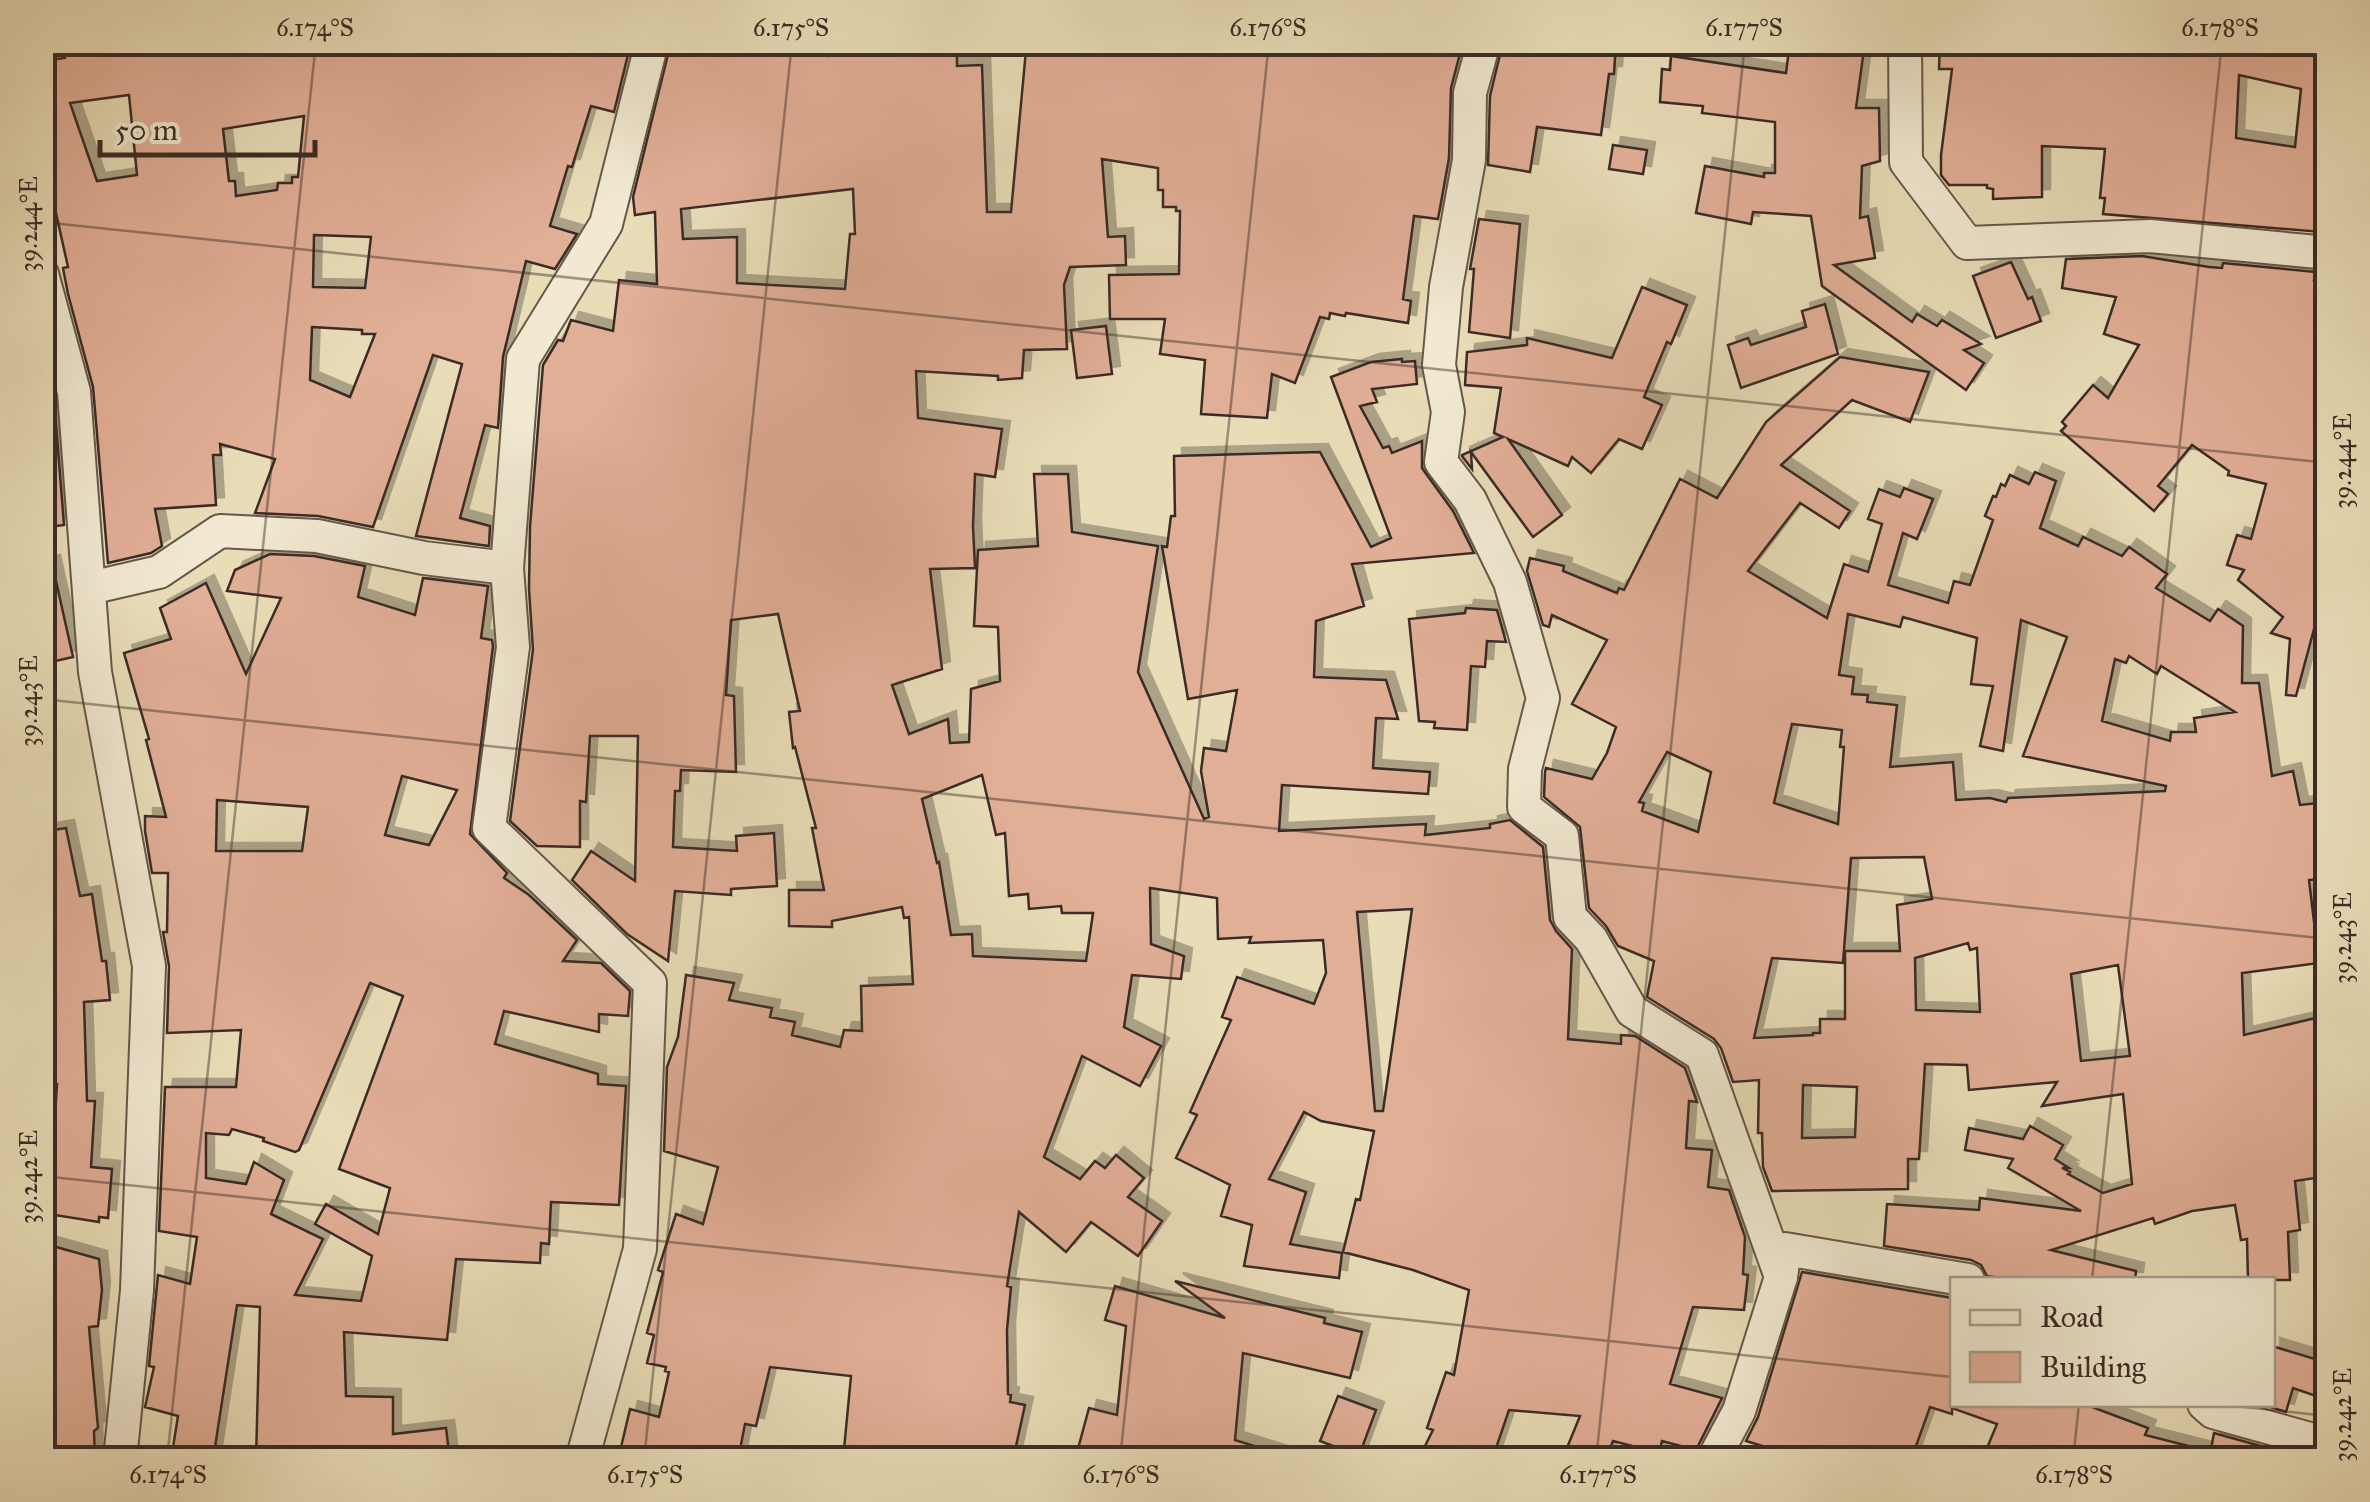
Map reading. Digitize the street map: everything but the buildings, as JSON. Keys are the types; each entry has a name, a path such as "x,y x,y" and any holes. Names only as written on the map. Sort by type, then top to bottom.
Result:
{"street":[{"path":"582,1460 640,1249 650,983 489,828 513,647 507,568 523,359 606,224 652,42"},
{"path":"1484,42 1470,93 1469,160 1446,288 1439,365 1448,412 1441,462 1470,500 1510,582 1544,698 1524,769 1524,807 1562,836 1570,917 1590,939 1632,1011 1702,1055 1781,1277"},
{"path":"1905,42 1906,162 1967,242 2150,236 2328,254"},
{"path":"42,274 74,392 95,672 149,966 137,1290 120,1460"},
{"path":"90,588 160,572 220,531 317,536 424,558 507,568"},
{"path":"1713,1460 1739,1411 1781,1277 1785,1249 1950,1277"},
{"path":"2207,1407 2213,1412 2328,1444"}]}
